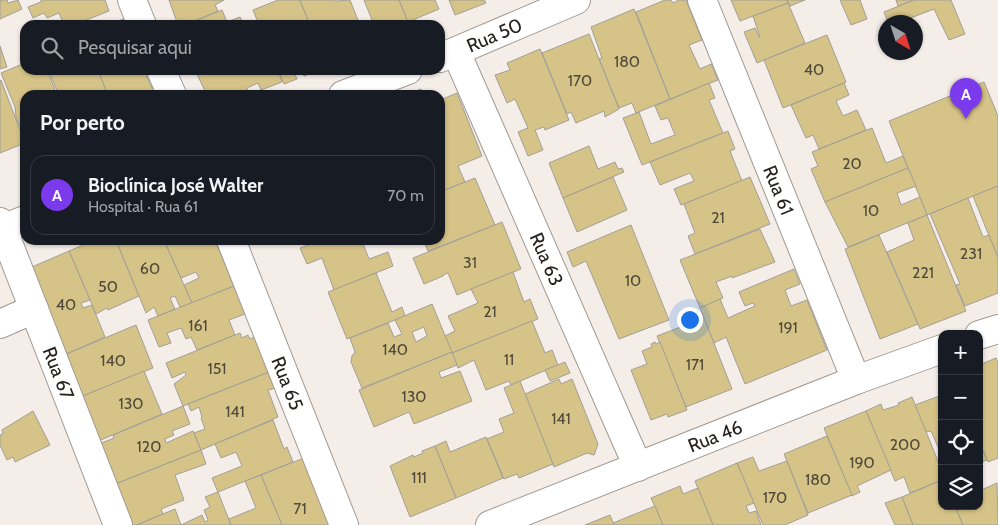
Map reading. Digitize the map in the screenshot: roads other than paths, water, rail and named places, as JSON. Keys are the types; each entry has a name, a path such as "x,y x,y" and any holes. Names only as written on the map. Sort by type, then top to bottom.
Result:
{"street":[{"path":"132,0 140,20"},
{"name":"Rua 50","path":"448,55 576,0"},
{"name":"Rua 61","path":"702,0 856,380"},
{"name":"Rua 63","path":"448,55 638,467"},
{"path":"163,75 170,90"},
{"path":"356,90 395,75"},
{"name":"Rua 67","path":"9,224 34,308 118,525"},
{"name":"Rua 65","path":"233,245 344,525"},
{"path":"0,324 34,308"},
{"path":"983,335 998,329"},
{"name":"Rua 46","path":"490,525 856,380 938,350"}],"place":[{"name":"Bioclínica José Walter","path":"966,119"}]}
